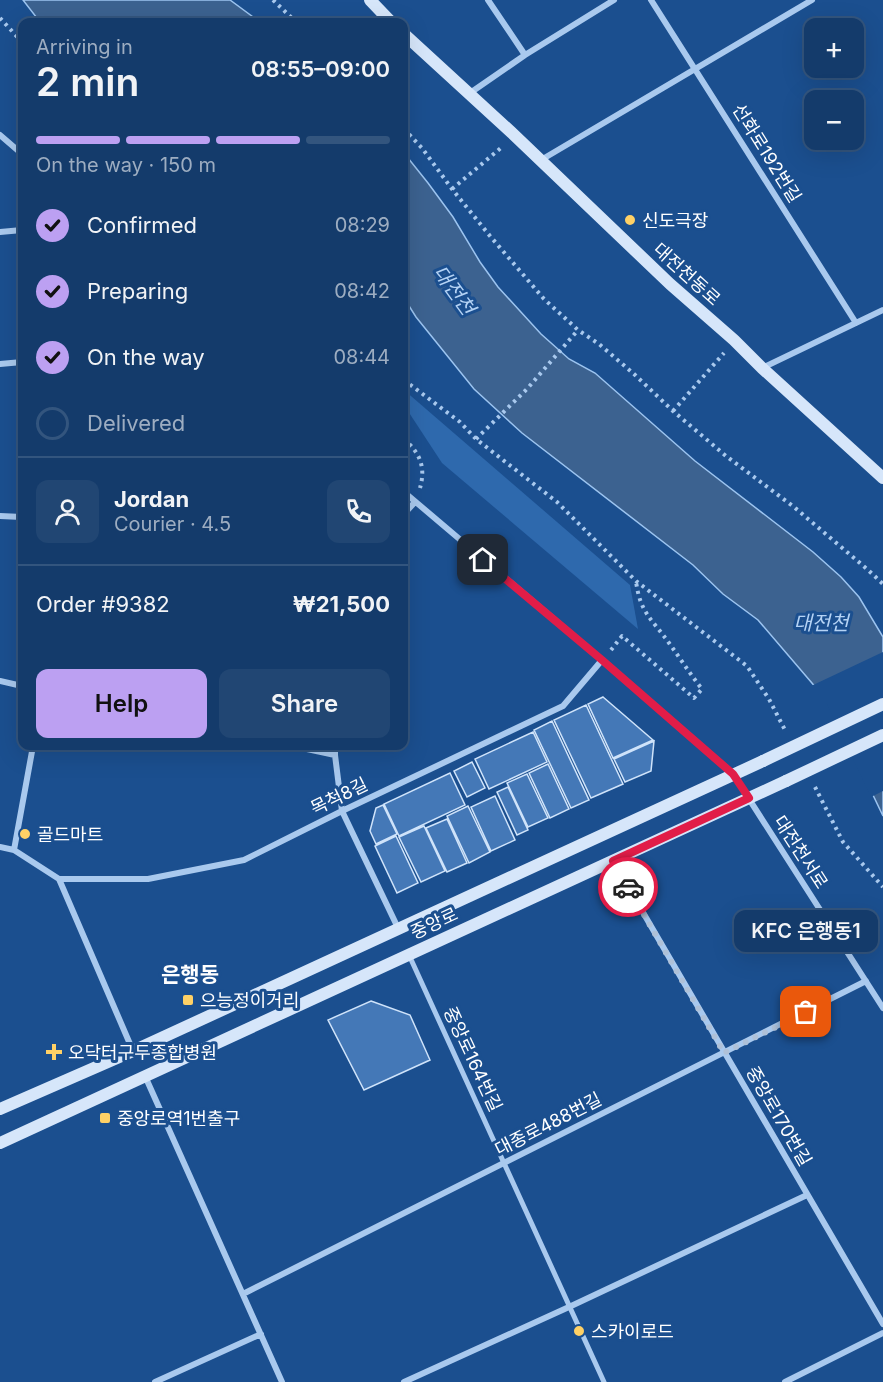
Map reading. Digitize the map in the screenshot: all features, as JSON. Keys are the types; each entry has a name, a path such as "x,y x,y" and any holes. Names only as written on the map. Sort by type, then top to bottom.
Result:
{"main road":[{"path":"370,0 387,18"},
{"name":"대전천동로","path":"408,38 670,284 883,478"},
{"name":"중앙로","path":"0,1109 134,1051 883,704"},
{"name":"중앙로","path":"0,1143 883,735"}],"street":[{"path":"488,0 525,55"},
{"path":"469,94 525,55 614,0"},
{"name":"선화로192번길","path":"651,0 856,323"},
{"path":"540,161 812,0"},
{"path":"0,135 18,151"},
{"path":"0,232 18,230"},
{"path":"762,368 883,310"},
{"path":"0,364 18,362"},
{"name":"대전천서로","path":"408,496 733,774 883,1008"},
{"path":"408,510 415,502"},
{"path":"0,516 18,517"},
{"name":"목척8길","path":"58,879 148,879 244,860 563,706 602,660"},
{"path":"0,681 18,685"},
{"path":"14,850 32,750"},
{"path":"312,750 335,755"},
{"path":"335,750 342,811 398,928"},
{"path":"0,848 14,850 58,879 134,1051"},
{"name":"중앙로170번길","path":"613,861 883,1324"},
{"name":"중앙로164번길","path":"409,955 604,1382"},
{"name":"대종로488번길","path":"243,1294 866,981"},
{"path":"145,1076 282,1382"},
{"path":"404,1382 570,1307 807,1195"},
{"path":"155,1382 261,1334"},
{"path":"787,1381 883,1334"}],"path":[{"path":"273,0 292,18"},
{"path":"0,18 18,38"},
{"path":"408,133 544,299 578,330 599,344 634,374 726,456 794,507 883,584"},
{"path":"452,189 502,147"},
{"path":"476,439 527,389 578,330"},
{"path":"673,411 717,362"},
{"path":"408,383 460,422 476,439 556,502 636,581 747,666 770,699 790,740"},
{"path":"408,443 421,459 422,480 415,502"},
{"path":"602,660 622,636 694,698 702,688 647,615 638,596 636,581"},
{"path":"812,781 843,842 883,887"}],"shaded area":[{"path":"408,393 630,585 638,629 442,463 408,411"}],"water":[{"path":"23,0 230,0 255,18 37,18"},
{"name":"대전천","path":"408,158 453,217 498,287 541,334 569,359 595,373 695,461 813,552 859,597 883,637 883,816 829,703 758,620 723,594 693,565 522,433 474,389 408,304"}],"pier":[{"path":"883,652 883,791 871,797 827,704 811,686"}],"building":[{"path":"603,697 653,740 613,758 588,704"},
{"path":"586,705 623,784 591,798 554,720"},
{"path":"552,721 589,800 571,808 534,730"},
{"path":"533,732 547,762 489,789 475,759"},
{"path":"654,741 651,771 625,782 614,759"},
{"path":"472,762 485,788 467,797 454,771"},
{"path":"548,764 569,809 550,818 529,773"},
{"path":"450,773 465,805 399,836 384,804"},
{"path":"527,774 548,818 528,827 507,783"},
{"path":"508,787 528,830 517,835 497,792"},
{"path":"495,796 515,840 491,851 471,807"},
{"path":"383,805 397,834 376,844 370,831 376,808"},
{"path":"468,806 490,852 469,863 447,816"},
{"path":"447,819 467,863 447,872 426,828"},
{"path":"424,826 445,871 421,882 399,837"},
{"path":"396,836 418,883 397,893 375,846"},
{"path":"371,1001 410,1015 430,1060 364,1090 328,1020"}],"way so far":[{"path":"628,887 724,1053 806,1012"}],"place":[{"name":"신도극장","path":"630,220"},
{"name":"골드마트","path":"25,834"},
{"name":"으능정이거리","path":"188,1000"},
{"name":"KFC 은행동1","path":"806,1012"},
{"name":"오닥터구두종합병원","path":"54,1052"},
{"name":"중앙로역1번출구","path":"105,1118"},
{"name":"스카이로드","path":"579,1331"}],"district":[{"name":"은행동","path":"190,974"}],"route":[{"path":"483,560 733,774 749,798 613,861 628,887"}]}
